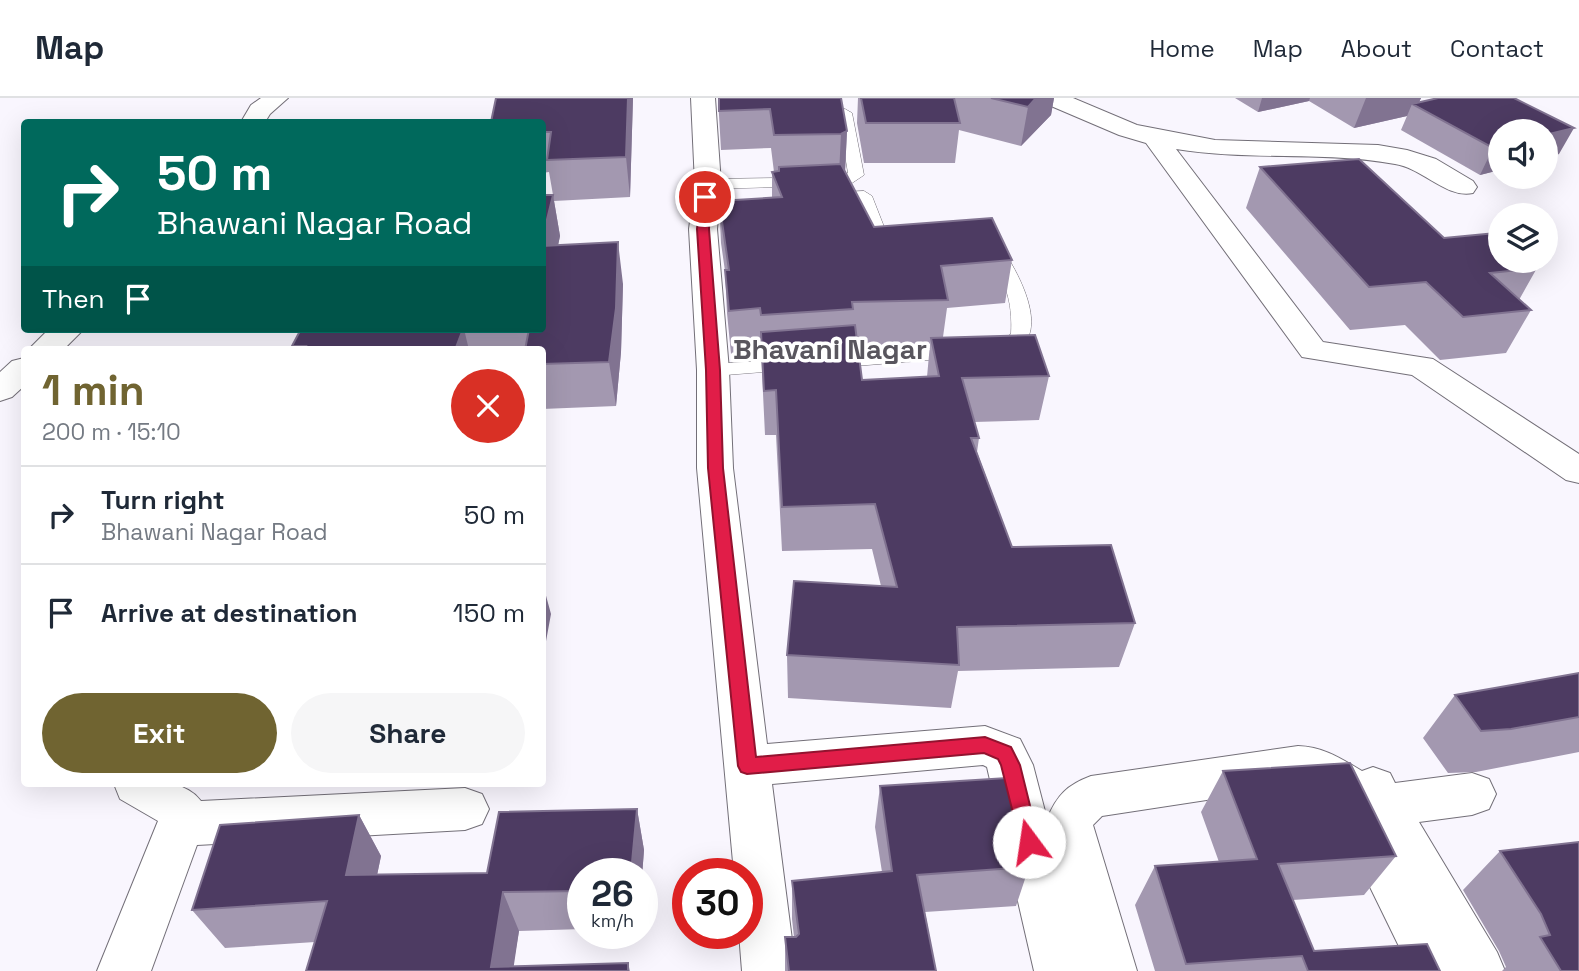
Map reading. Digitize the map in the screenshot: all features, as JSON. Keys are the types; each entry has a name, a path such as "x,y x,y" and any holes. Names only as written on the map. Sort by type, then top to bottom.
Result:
{"street":[{"path":"255,119 260,110 276,98"},
{"path":"703,98 710,229 716,468 769,971"},
{"path":"1052,98 1128,130 1155,138 1215,148 1378,153 1407,158 1464,187"},
{"path":"1155,138 1313,350 1420,366 1579,471"},
{"path":"49,346 63,333"},
{"path":"0,390 21,371"},
{"path":"747,766 985,745 1004,753 1010,765 1061,971"},
{"path":"1359,765 1478,971"},
{"path":"1110,971 1069,825 1075,809 1091,797 1298,766 1316,767 1345,786 1438,971"},
{"path":"124,971 184,816 177,807 142,787"},
{"path":"1383,806 1472,794"},
{"path":"182,824 465,809"}],"lane":[{"path":"708,184 851,179 856,175 845,113"},
{"path":"786,201 864,196 883,246 908,247"},
{"path":"713,370 1001,350 1020,336 1022,311 1011,277 997,254 972,250"}],"building":[{"path":"496,98 628,98 626,157 547,160 551,132 546,132 546,119 492,119"},
{"path":"719,98 841,98 847,131 841,134 774,135 770,109 719,111"},
{"path":"861,98 954,98 960,123 866,123"},
{"path":"991,98 1036,98 1028,107"},
{"path":"1438,98 1514,98 1556,119 1488,119 1488,145 1412,104"},
{"path":"1558,120 1574,128 1558,132"},
{"path":"1359,159 1444,238 1488,234 1488,273 1531,310 1463,317 1426,282 1369,287 1260,167"},
{"path":"841,164 874,227 992,218 1012,260 941,266 948,300 852,302 853,309 761,315 760,308 729,311 725,270 729,270 719,201 782,197 772,172 779,171 779,167"},
{"path":"546,195 553,195 546,224"},
{"path":"618,242 616,308 609,362 546,364 546,346 526,346 528,333 546,333 546,246"},
{"path":"855,325 862,380 939,376 931,338 1035,335 1049,376 962,378 979,438 971,438 1012,547 1111,545 1135,623 957,627 959,665 787,655 794,581 897,587 875,504 782,507 776,390 764,391 761,332"},
{"path":"299,333 461,333 457,346 292,346"},
{"path":"1579,673 1579,717 1511,729 1481,731 1455,695"},
{"path":"1350,763 1396,856 1278,864 1314,951 1427,944 1440,971 1308,971 1302,956 1186,964 1155,866 1257,859 1223,771"},
{"path":"1007,778 1029,867 917,875 936,971 789,971 785,937 796,937 799,934 792,881 892,871 880,786"},
{"path":"637,809 632,858 567,858 567,891 503,892 491,967 628,963 628,971 306,971 327,901 192,910 220,825 359,815 346,875 487,873 499,812"},
{"path":"1579,842 1579,971 1561,971 1540,937 1550,935 1541,914 1500,851"}],"district":[{"name":"Bhavani Nagar","path":"830,349"}],"route":[{"path":"705,197 703,229 713,370 716,468 747,766 985,745 1004,753 1010,765 1029,842"}]}
